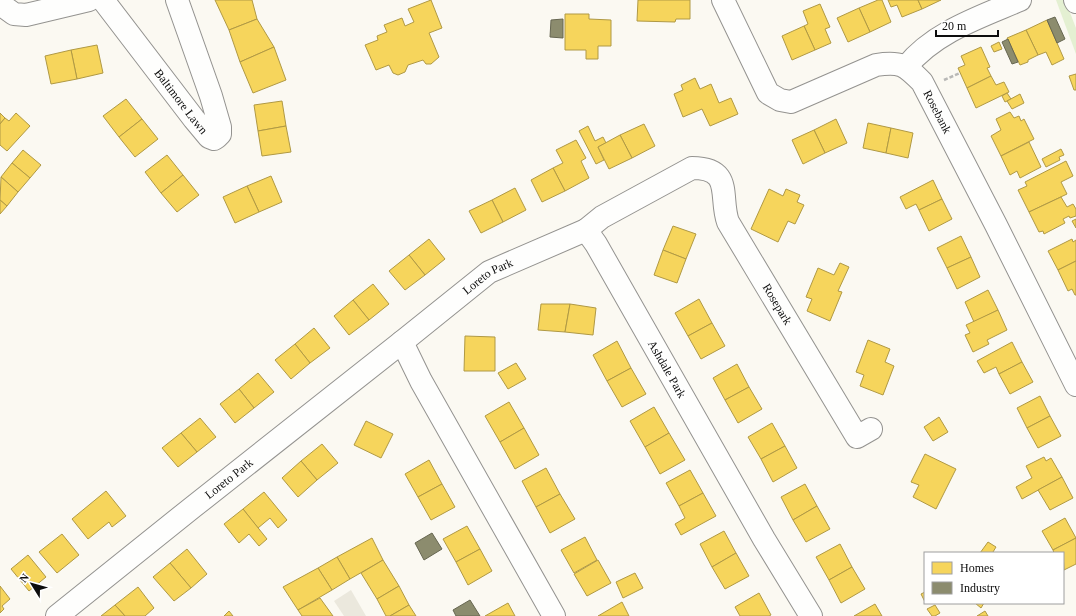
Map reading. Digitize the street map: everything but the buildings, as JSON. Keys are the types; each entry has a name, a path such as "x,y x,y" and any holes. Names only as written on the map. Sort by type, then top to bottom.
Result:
{"street":[{"path":"0,4 14,14 26,15 89,0"},
{"name":"Baltimore Lawn","path":"103,0 194,119 209,137 214,139 220,134 220,127 211,96 177,0"},
{"path":"723,0 768,93 780,100 790,102 876,65 897,64 906,67 921,51 942,36 1020,0"},
{"name":"Rosebank","path":"906,67 922,82 929,93 1076,385"},
{"name":"Rosepark","path":"586,230 602,217 692,168 700,168 715,173 722,184 728,222 857,437 871,429"},
{"name":"Loreto Park","path":"57,616 489,272 586,230"},
{"name":"Ashdale Park","path":"586,230 596,244 760,532 811,616"},
{"path":"402,342 421,381 554,616"}],"path":[{"path":"943,81 960,73"}],"green space":[{"path":"1056,0 1065,0 1076,28 1076,54"}],"shaded area":[{"path":"351,590 366,616 344,616 334,601"}]}
